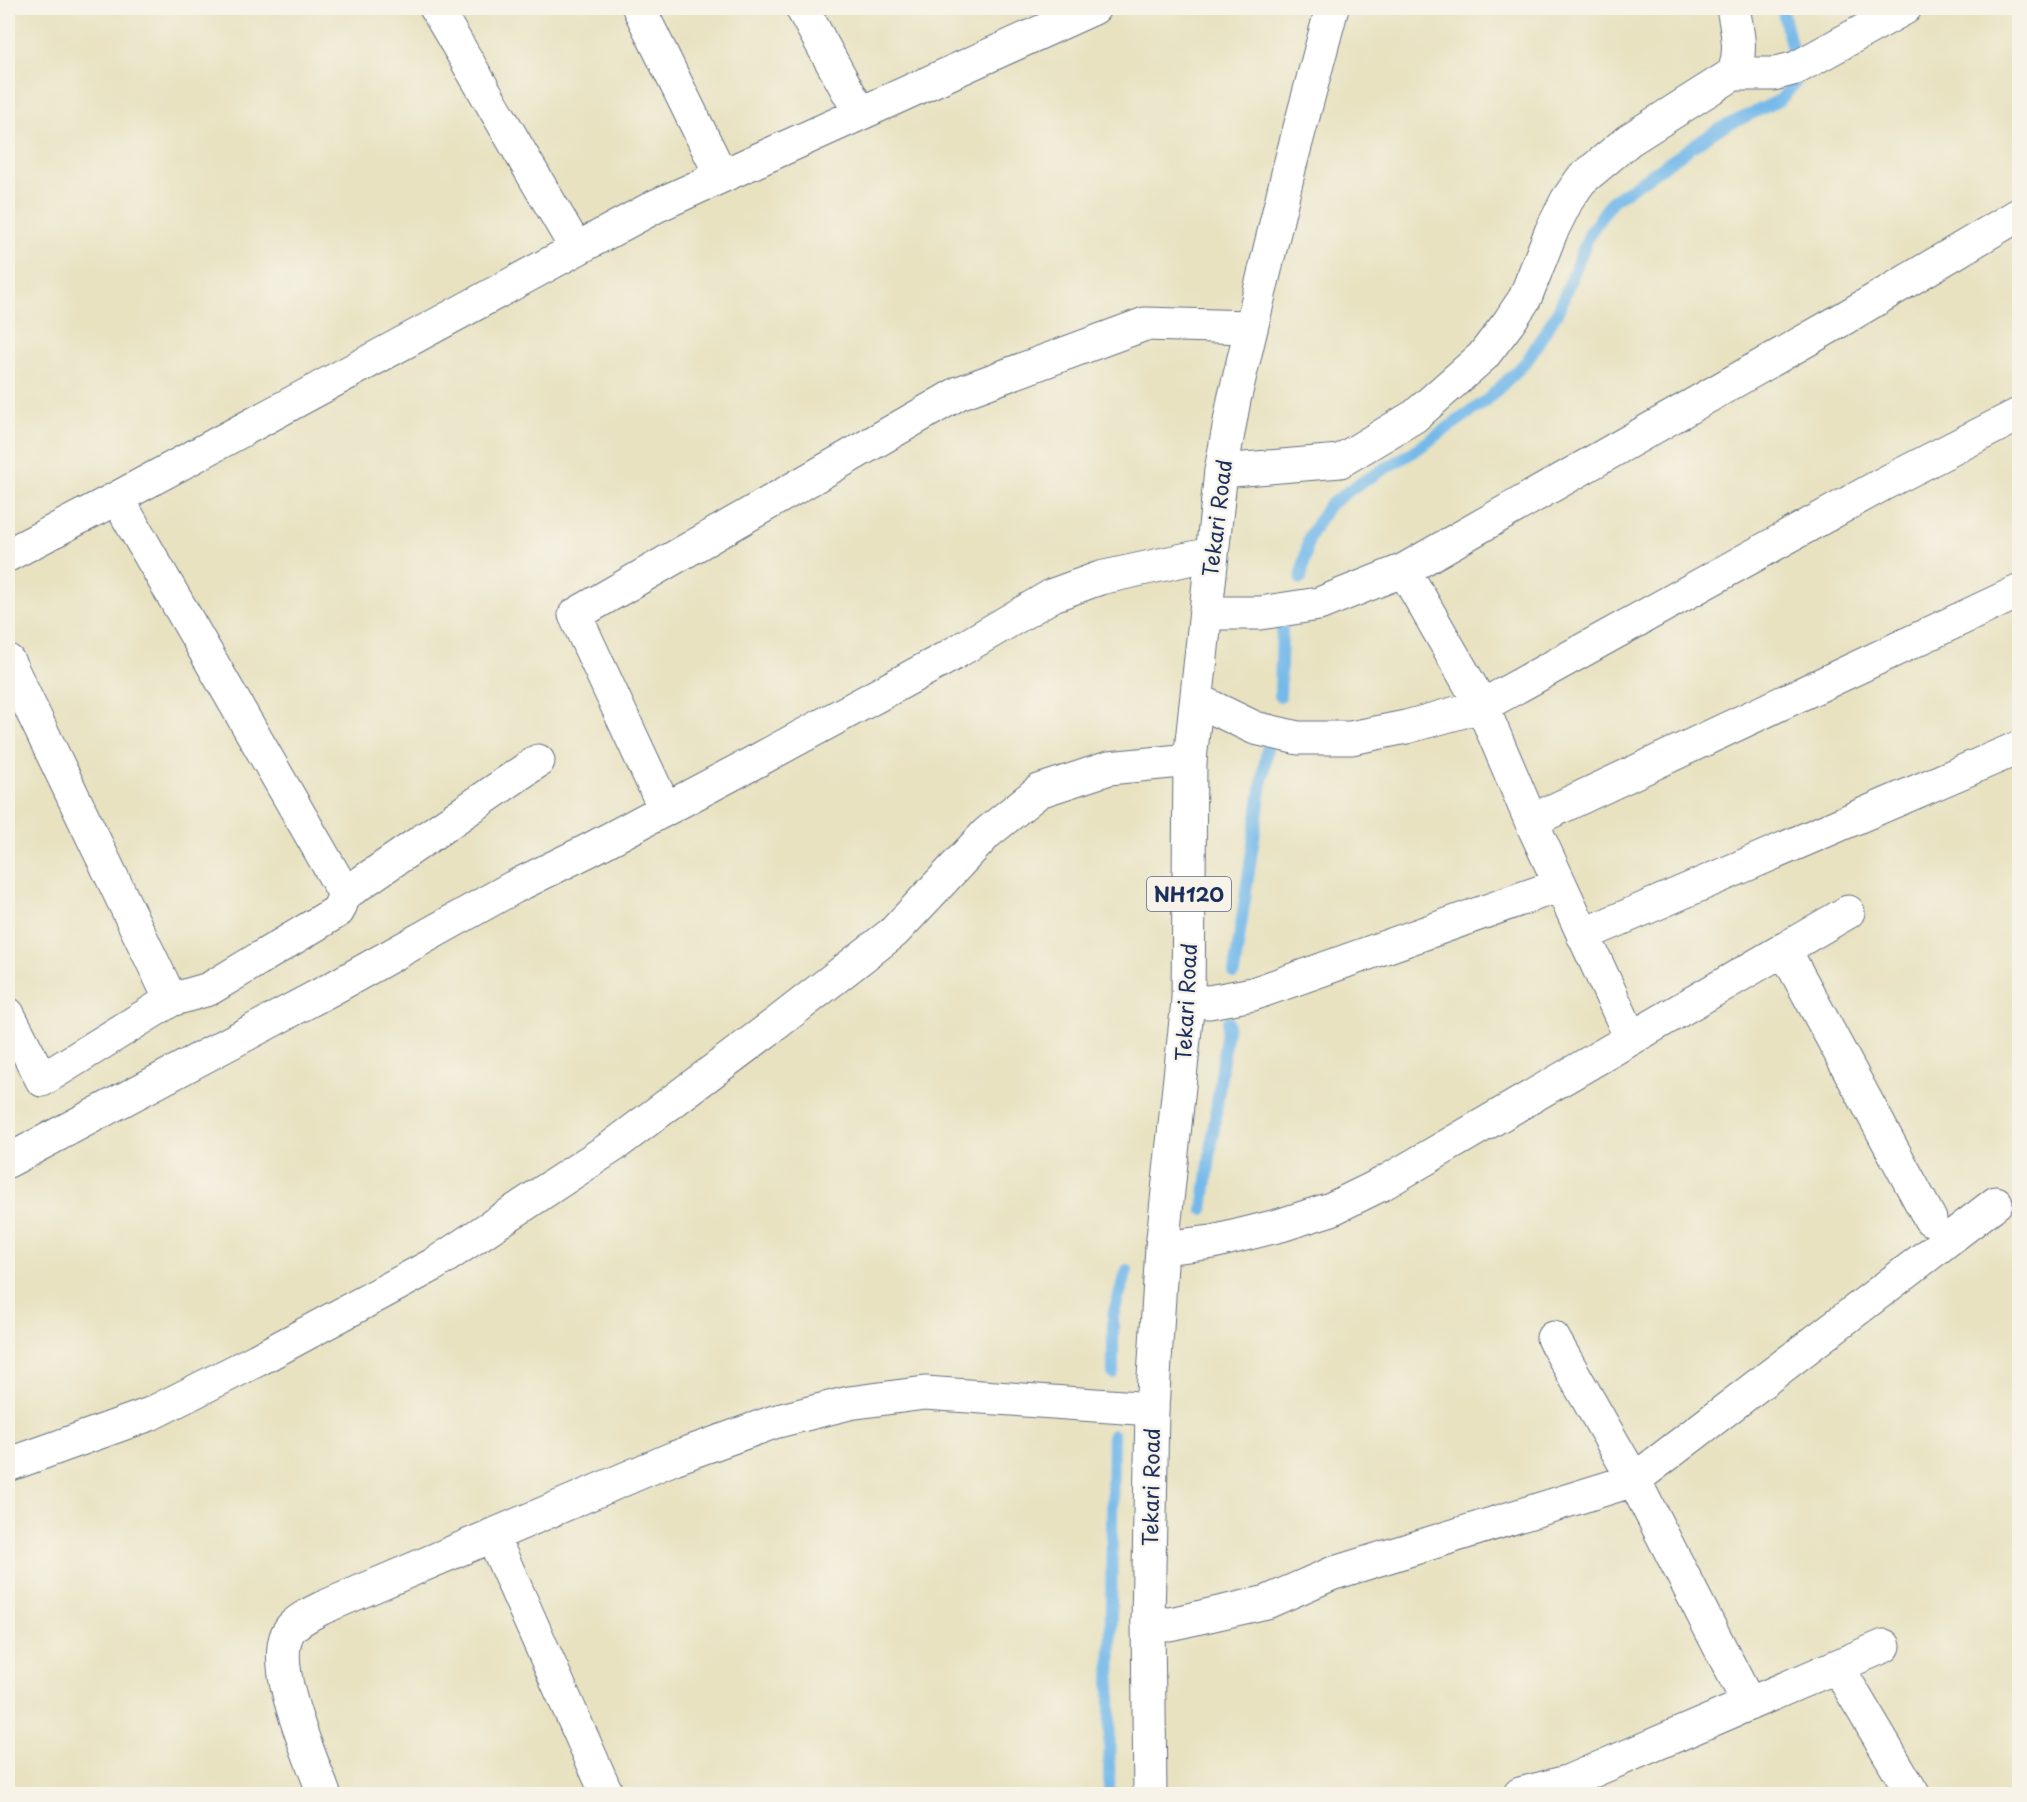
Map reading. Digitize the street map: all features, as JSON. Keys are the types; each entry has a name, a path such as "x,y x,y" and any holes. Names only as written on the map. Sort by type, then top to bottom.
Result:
{"main road":[{"path":"436,8 576,248"},
{"path":"639,8 721,175"},
{"path":"802,8 860,113"},
{"path":"8,555 656,206 1094,8"},
{"name":"Tekari Road","path":"1150,1794 1148,1623 1152,1409 1162,1248 1188,1001 1190,760 1221,471 1250,327 1332,8"},
{"path":"1221,471 1340,461 1415,416 1483,356 1526,298 1551,232 1567,200 1581,180 1629,140 1733,74 1738,64 1739,52 1733,8"},
{"path":"1733,74 1786,72 1905,8"},
{"path":"1206,613 1260,613 1319,604 1404,570 1831,326 2019,214"},
{"path":"665,809 575,615 959,393 1145,324 1250,327"},
{"path":"1197,700 1255,728 1298,738 1352,738 1406,727 1482,706 1883,484 2019,414"},
{"path":"117,498 345,894"},
{"path":"8,1161 323,993 514,887 948,657 1053,595 1100,578 1211,554"},
{"path":"1404,570 1482,706 1531,821 1631,1038"},
{"path":"1531,821 2019,591"},
{"path":"8,661 171,1000"},
{"path":"1583,935 2019,747"},
{"path":"8,1465 150,1414 433,1265 613,1146 894,932 987,833 1040,791 1109,768 1190,760"},
{"path":"8,1014 42,1080 171,1000 209,988 338,911 345,894 538,761"},
{"path":"1188,1001 1209,1002 1253,994 1560,885"},
{"path":"1162,1248 1214,1242 1281,1225 1331,1209 1382,1184 1848,912"},
{"path":"1784,949 1930,1219"},
{"path":"1148,1623 1170,1624 1267,1602 1331,1574 1634,1480 1995,1203"},
{"path":"1553,1338 1634,1480 1749,1704"},
{"path":"324,1794 286,1687 282,1654 285,1639 291,1628 322,1608 674,1458 774,1422 849,1403 925,1393 1152,1409"},
{"path":"492,1535 607,1794"},
{"path":"1520,1794 1567,1782 1884,1646"},
{"path":"1837,1666 1913,1794"}],"waterway":[{"path":"1782,8 1793,53"},
{"path":"1301,579 1309,537 1328,506 1357,485 1413,452 1486,401 1526,362 1558,311 1590,233 1612,201 1717,130 1780,100 1795,83"},
{"path":"1280,696 1282,630"},
{"path":"1234,973 1267,749"},
{"path":"1203,1209 1228,1022"},
{"path":"1113,1373 1113,1315 1127,1270"},
{"path":"1109,1794 1113,1435"}]}
